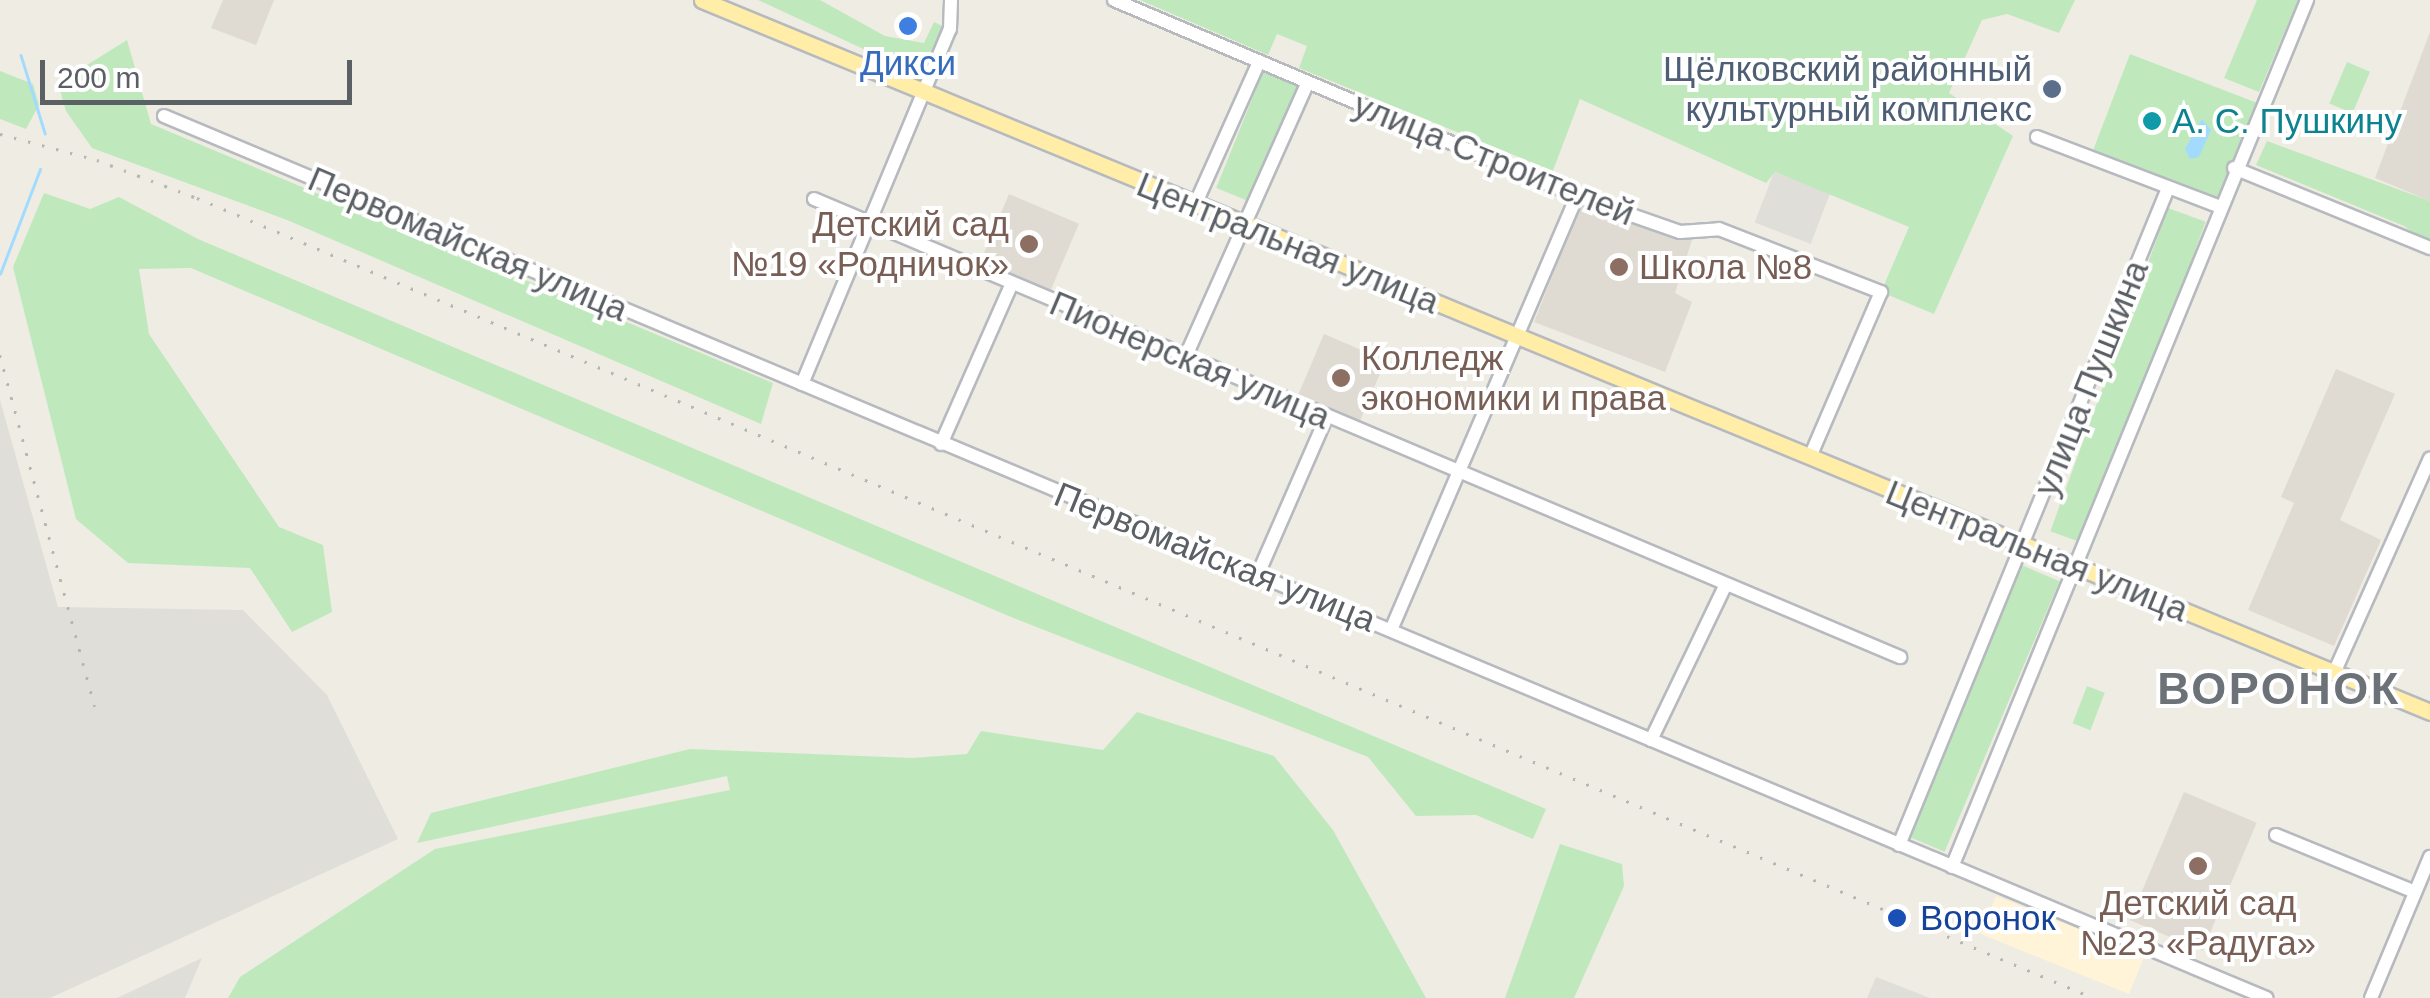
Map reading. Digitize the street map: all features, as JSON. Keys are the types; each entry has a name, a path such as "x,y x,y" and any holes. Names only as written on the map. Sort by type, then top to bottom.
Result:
{"main road":[{"name":"Центральная улица","path":"702,0 1519,340 2430,712"}],"street":[{"path":"802,384 950,29 951,0"},
{"name":"улица Строителей","path":"1114,0 1577,196 1680,232 1719,229 1881,292 1810,457"},
{"path":"2037,137 2220,207 2307,0"},
{"path":"1195,205 1258,64"},
{"path":"1184,358 1307,84"},
{"name":"Первомайская улица","path":"164,116 2266,998"},
{"path":"2234,168 2430,248"},
{"name":"улица Пушкина","path":"1899,845 2168,188"},
{"path":"1392,630 1519,340 1577,196"},
{"name":"Пионерская улица","path":"814,199 1900,657"},
{"name":"улица Пушкина","path":"1952,866 2220,207"},
{"path":"942,444 1011,285"},
{"path":"1258,574 1326,418"},
{"path":"2334,673 2430,458"},
{"path":"1651,740 1725,586"},
{"path":"2276,836 2421,892"},
{"path":"2370,998 2421,892 2430,857"}],"shaded area":[{"path":"223,0 274,0 256,45 211,28"},
{"path":"2430,32 2430,201 2375,178"},
{"path":"1774,172 1830,194 1811,244 1755,222"},
{"name":"Детский сад №19 «Родничок»","path":"1009,194 1079,224 1049,294 979,264"},
{"name":"Школа №8","path":"1581,204 1692,240 1675,293 1692,302 1665,372 1534,322"},
{"name":"Колледж экономики и права","path":"1324,334 1386,360 1359,424 1297,398"},
{"path":"2336,369 2395,394 2340,520 2381,540 2334,646 2248,610 2294,503 2281,497"},
{"path":"0,400 58,607 243,610 327,695 398,839 50,998 0,998"},
{"name":"Детский сад №23 «Радуга»","path":"2184,792 2257,823 2202,951 2130,920"},
{"path":"1996,896 2144,956 2129,994 1981,934"},
{"path":"202,958 185,998 117,998"},
{"path":"1876,977 1930,998 1867,998"}],"green space":[{"path":"758,0 820,0 885,36 924,43 934,22 945,27 934,49 917,62 887,60"},
{"path":"1140,0 2075,0 2059,33 2007,14 1982,20 1949,93 2013,136 1934,314 1881,292 1909,227 1775,172 1766,183 1580,99 1551,176 1548,169 1299,68 1307,46 1277,34 1268,55"},
{"path":"2257,0 2298,0 2259,92 2224,78"},
{"path":"127,40 151,124 773,383 761,424 287,220 92,148 66,111 58,83"},
{"path":"2130,54 2263,105 2223,209 2090,158"},
{"path":"2347,62 2370,72 2352,113 2329,103"},
{"path":"0,71 33,84 39,105 26,129 0,119"},
{"path":"1263,72 1298,86 1251,202 1216,188"},
{"path":"2267,141 2430,201 2430,245 2404,226 2256,165"},
{"path":"44,193 90,209 119,197 198,239 1546,809 1533,839 1476,815 1416,816 1368,757 1011,617 191,268 139,269 149,334 279,527 323,545 332,612 292,632 250,568 128,563 76,519 13,267"},
{"path":"2168,208 2206,222 2088,545 2050,531"},
{"path":"2019,564 2060,581 1945,852 1904,835"},
{"path":"2087,686 2105,693 2090,730 2073,723"},
{"path":"1137,712 1274,756 1333,830 1426,998 228,998 240,977 435,849 730,790 727,776 417,843 431,813 690,749 912,758 967,754 981,731 1103,750"},
{"path":"1560,844 1622,864 1624,886 1574,998 1505,998"}],"water":[{"path":"2202,119 2211,130 2199,157 2190,159 2185,149"}],"waterway":[{"name":"Воронок","path":"21,55 45,133"},
{"name":"Воронок","path":"0,274 40,169"}],"railway":[{"path":"0,134 97,160 197,198 2094,998"},
{"path":"0,355 95,706"}],"place":[{"name":"Дикси","path":"908,26"},
{"name":"Щёлковский районный культурный комплекс","path":"2052,89"},
{"name":"А. С. Пушкину","path":"2152,121"},
{"name":"Детский сад №19 «Родничок»","path":"1029,244"},
{"name":"Школа №8","path":"1619,267"},
{"name":"Колледж экономики и права","path":"1341,378"},
{"name":"Детский сад №23 «Радуга»","path":"2198,866"},
{"name":"Воронок","path":"1897,918"}],"district":[{"name":"ВОРОНОК","path":"2279,689"}]}
